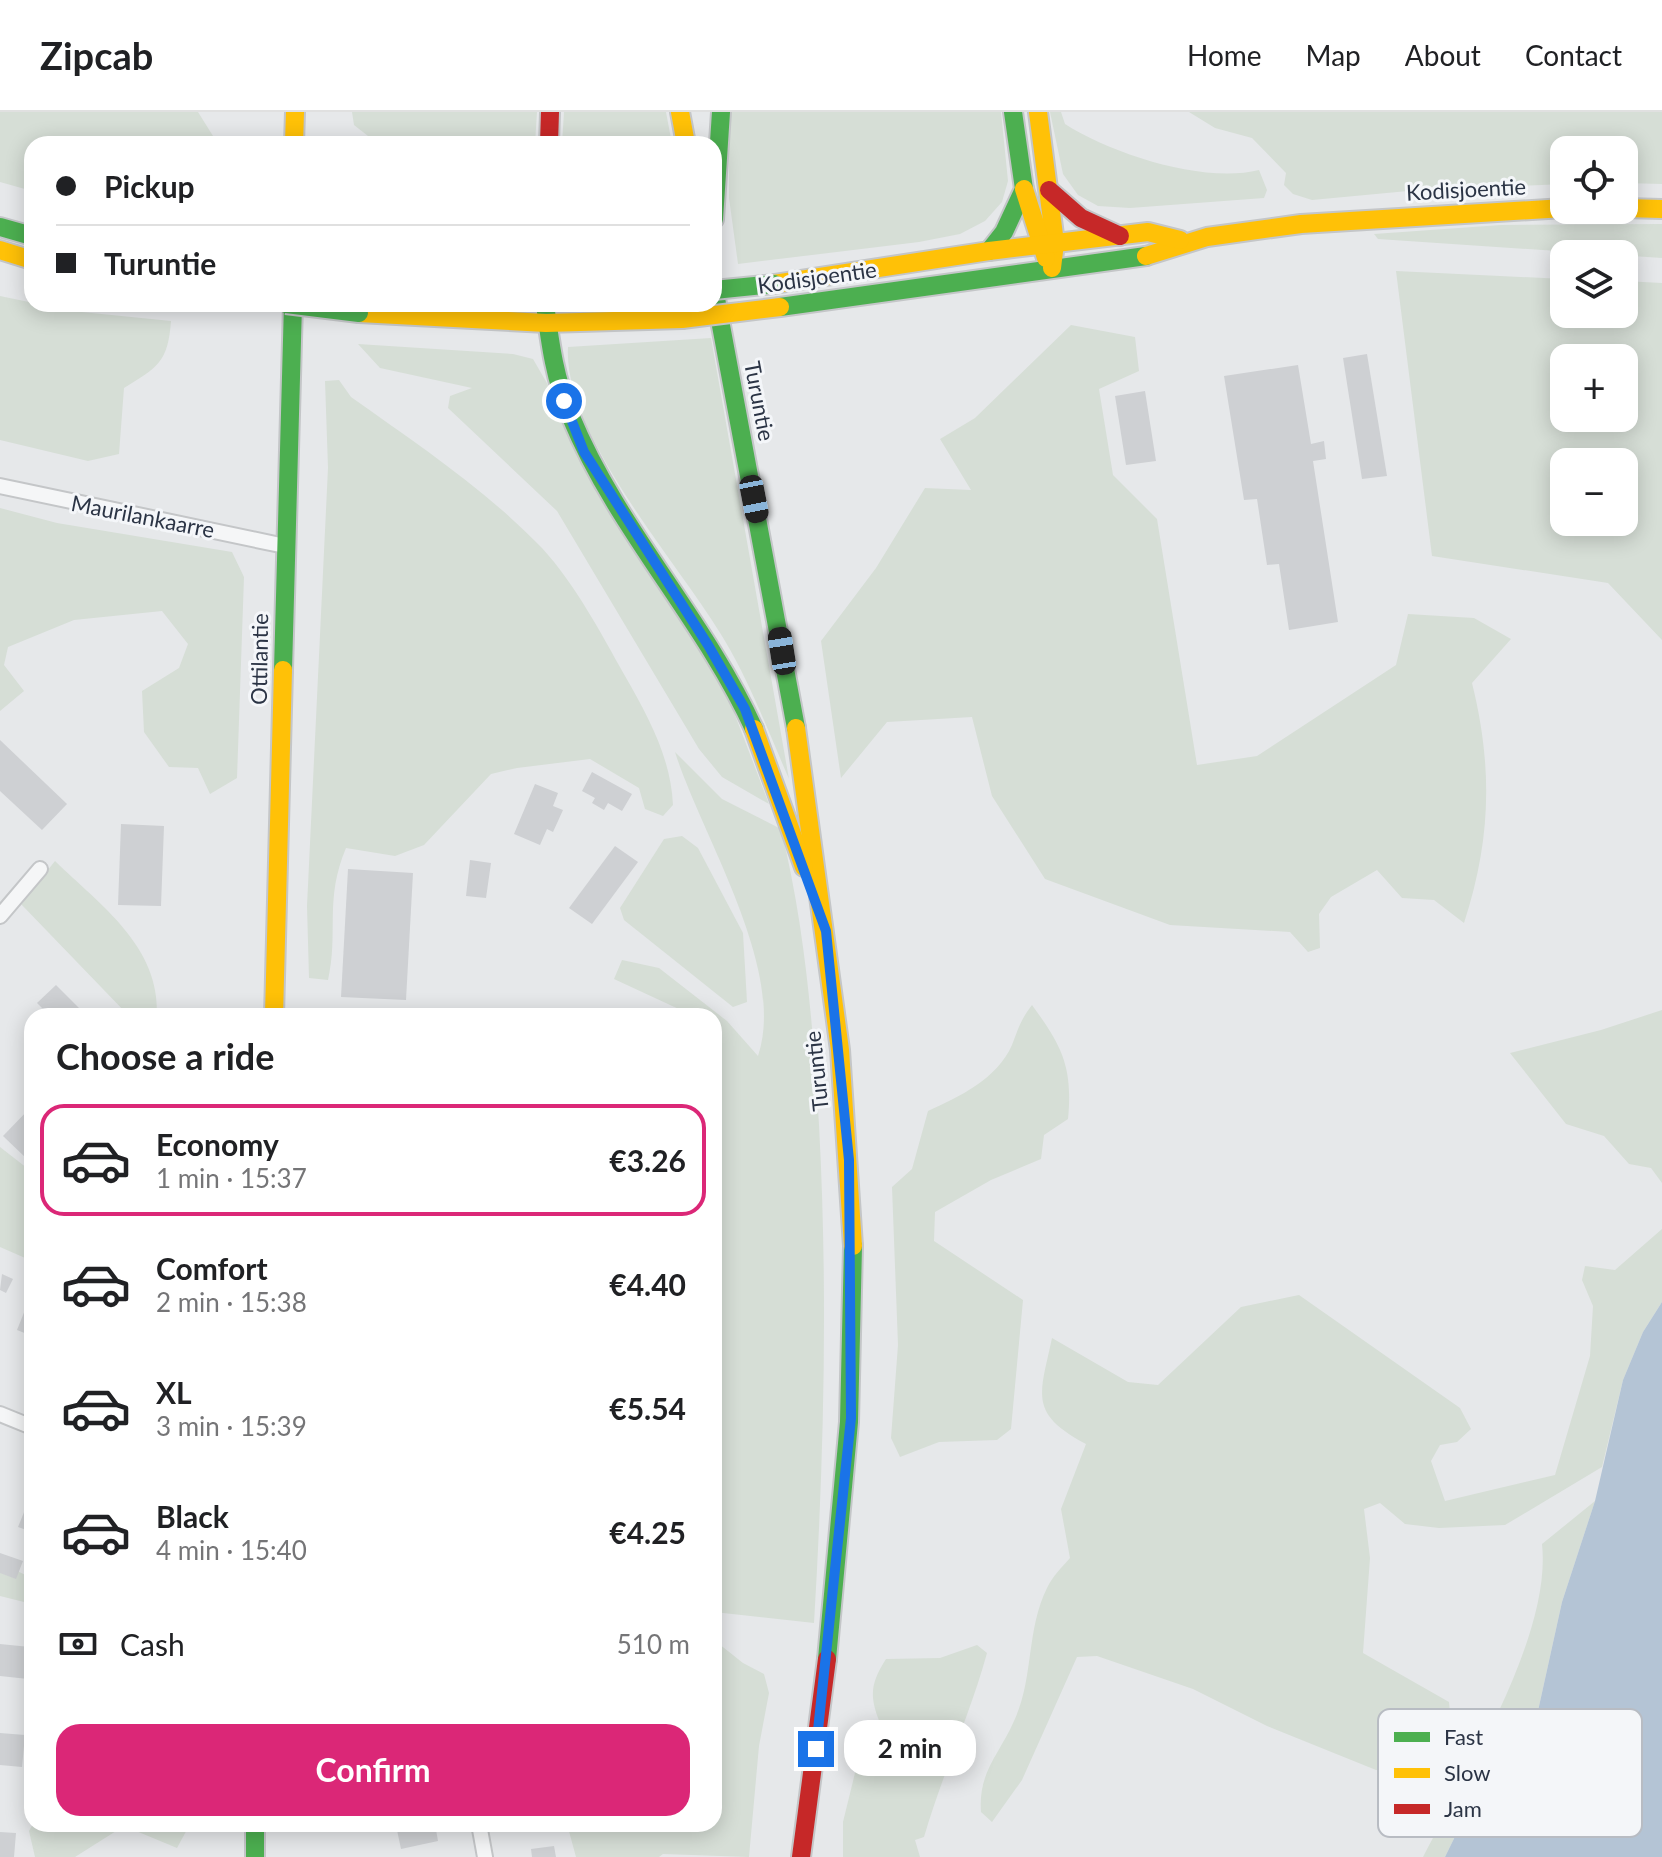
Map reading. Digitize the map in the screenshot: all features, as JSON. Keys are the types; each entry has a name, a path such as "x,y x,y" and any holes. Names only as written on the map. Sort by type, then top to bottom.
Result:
{"main road":[{"path":"294,136 295,112"},
{"path":"549,136 550,112"},
{"path":"680,112 684,136"},
{"path":"719,136 721,112"},
{"path":"1013,112 1024,189 1047,244 1052,268"},
{"path":"1038,112 1049,190 1047,244"},
{"path":"989,251 1004,232 1024,189"},
{"path":"1049,190 1077,217 1120,236"},
{"path":"1638,208 1662,209"},
{"name":"Kodisjoentie","path":"722,288 774,284 989,251 1148,232 1180,240 1399,216 1550,209"},
{"path":"0,227 24,234"},
{"name":"Kodisjoentie","path":"351,312 682,319 1152,255 1180,240"},
{"path":"0,250 24,258"},
{"name":"Ottilantie","path":"274,1008 293,312"},
{"name":"Turuntie","path":"718,312 777,620 826,931 849,1160 851,1418 827,1664 801,1857"},
{"path":"546,314 564,401 584,452 708,645 745,709 826,931"},
{"path":"255,1832 255,1857"}],"street":[{"name":"Maurilankaarre","path":"0,486 285,546"},
{"path":"0,916 40,869"},
{"path":"0,1414 24,1424"},
{"path":"480,1832 485,1857"}],"shaded area":[{"path":"0,112 198,112 213,136 24,136 24,189 0,182"},
{"path":"352,112 537,112 536,136 368,136 354,125"},
{"path":"564,112 666,112 670,136 562,136"},
{"path":"729,112 1001,112 1008,181 1002,202 985,221 960,234 919,242 738,264 729,198"},
{"path":"1050,112 1061,112 1065,124 1107,146 1159,164 1212,173 1259,170 1267,190 1264,198 1130,208 1098,206 1078,195 1063,174"},
{"path":"1189,112 1662,112 1662,184 1638,183 1638,136 1550,136 1550,185 1408,191 1312,200 1293,194 1284,185 1286,173 1252,138 1215,128"},
{"path":"1662,224 1662,258 1638,256 1638,240 1550,240 1550,251 1378,239 1374,234 1501,225"},
{"path":"1396,271 1550,278 1550,328 1638,328 1638,282 1662,283 1662,640 1608,583 1432,556"},
{"path":"0,296 24,301 24,312 82,312 171,321 164,355 153,368 124,388 119,454 88,461 0,440"},
{"path":"1071,325 1135,337 1139,371 1099,389 1113,475 1157,519 1197,765 1257,756 1396,665 1408,614 1474,618 1511,639 1472,683 1483,745 1486,804 1480,862 1464,923 1434,900 1402,898 1377,870 1331,897 1319,914 1320,948 1308,952 1290,932 1170,925 1045,879 992,796 972,717 887,722 841,778 821,641 876,568 925,488 971,490 940,439 975,418"},
{"path":"711,338 789,779 725,641 604,459 584,420 571,382 568,347"},
{"path":"358,344 513,354 533,359 727,694 769,804 722,777 699,749 557,511 448,408 450,396 472,388 380,368"},
{"path":"339,380 351,397 497,506 554,562 597,626 650,722 668,771 673,805 663,816 645,809 639,788 590,759 491,774 424,845 395,856 346,848 335,884 328,980 309,978 307,906 328,468 325,381"},
{"path":"0,508 57,523 232,552 244,577 237,778 210,794 198,768 169,767 144,732 142,691 179,668 188,644 162,611 74,620 8,647 4,665 24,691 0,711"},
{"path":"675,752 722,799 781,829 807,976 819,1125 824,1312 814,1623 722,1613 722,1017 758,1056 764,1021 761,984 752,944 738,903"},
{"path":"682,836 698,848 743,933 747,1002 733,1007 624,920 620,908 664,839"},
{"path":"55,861 108,911 138,948 149,969 156,1008 121,1008 21,904"},
{"path":"622,960 659,968 710,1008 677,1008 614,979"},
{"path":"1032,1005 1063,1058 1069,1085 1068,1119 1044,1135 1041,1159 991,1180 935,1212 934,1241 1023,1300 1011,1429 997,1440 939,1442 900,1457 891,1438 898,1345 892,1187 912,1169 928,1111 964,1093 997,1068"},
{"path":"1662,1010 1662,1183 1651,1168 1629,1164 1604,1136 1566,1124 1510,1053 1601,1030"},
{"path":"0,1147 24,1166 24,1258 0,1247"},
{"path":"1662,1229 1662,1302 1643,1332 1623,1380 1602,1467 1505,1525 1439,1528 1405,1524 1380,1503 1364,1509 1370,1558 1363,1653 1449,1702 1450,1709 1378,1709 1376,1770 1267,1726 1193,1689 1097,1656 1077,1657 1022,1780 992,1822 981,1812 986,1775 1008,1733 1025,1688 1040,1604 1052,1580 1070,1558 1061,1509 1086,1444 1055,1422 1043,1401 1044,1374 1052,1338 1128,1382 1158,1385 1241,1307 1299,1295 1460,1408 1471,1429 1457,1442 1440,1445 1431,1461 1445,1501 1555,1475 1590,1356 1593,1306 1582,1280 1585,1266 1615,1270"},
{"path":"1595,1501 1562,1602 1538,1709 1500,1709 1534,1620 1541,1580 1542,1544"},
{"path":"0,1563 24,1574 24,1602 0,1596"},
{"path":"977,1645 987,1653 924,1837 915,1840 920,1857 843,1857 843,1822 865,1732 883,1730 873,1694 876,1678 886,1659 940,1658"},
{"path":"722,1646 764,1674 769,1693 759,1746 749,1857 663,1854 659,1857 576,1857 569,1832 722,1832"},
{"path":"29,1832 115,1832 75,1857 35,1857"},
{"path":"138,1832 186,1832 177,1848"},
{"path":"1434,1837 1455,1837 1445,1857 1423,1857"}],"water":[{"path":"1662,1302 1662,1857 1445,1857 1455,1837 1642,1837 1642,1709 1538,1709 1562,1602 1595,1501 1623,1380 1643,1332"}],"building":[{"path":"1367,354 1387,476 1362,479 1343,358"},
{"path":"1298,365 1311,444 1324,441 1326,459 1313,461 1338,622 1289,630 1279,564 1267,565 1257,499 1244,500 1224,376"},
{"path":"1145,391 1156,461 1126,465 1115,396"},
{"path":"0,740 67,804 42,830 0,791"},
{"path":"592,772 632,794 622,811 608,803 604,810 592,803 595,798 582,791"},
{"path":"535,784 558,793 553,806 563,810 553,832 547,829 540,845 514,834"},
{"path":"121,824 164,826 161,906 118,905"},
{"path":"615,846 638,862 592,924 569,908"},
{"path":"470,860 491,863 486,898 466,896"},
{"path":"348,869 413,873 406,1000 341,997"},
{"path":"56,985 79,1008 42,1008 37,1003"},
{"path":"24,1114 24,1156 3,1136"},
{"path":"2,1274 13,1279 6,1293 0,1290"},
{"path":"24,1312 24,1333 17,1330"},
{"path":"24,1512 24,1529 18,1527"},
{"path":"0,1553 23,1561 16,1579 0,1573"},
{"path":"0,1644 24,1646 24,1679 0,1676"},
{"path":"0,1733 24,1735 22,1767 0,1765"},
{"path":"0,1832 16,1833 14,1857 0,1857"},
{"path":"397,1832 436,1832 438,1841 401,1849"},
{"path":"554,1846 556,1857 532,1857 531,1849"}],"traffic: fast":[{"path":"719,136 721,112"},
{"path":"989,251 1004,232 1024,189 1013,112"},
{"path":"0,227 24,234"},
{"path":"780,307 1146,256"},
{"path":"722,289 774,284"},
{"path":"283,670 293,312"},
{"path":"351,312 359,313"},
{"path":"546,312 561,390 590,458 612,498 711,650 754,729"},
{"path":"718,312 796,728"},
{"path":"827,1659 849,1422 853,1246"},
{"path":"255,1832 255,1857"}],"traffic: slow":[{"path":"294,136 295,112"},
{"path":"680,112 684,136"},
{"path":"1038,112 1055,243 1052,268"},
{"path":"1024,189 1046,258"},
{"path":"1638,208 1662,209"},
{"path":"1146,256 1207,237 1301,224 1550,209"},
{"path":"774,284 989,251 1148,232 1180,240"},
{"path":"0,250 24,258"},
{"path":"682,319 780,307"},
{"path":"359,313 546,323 682,319"},
{"path":"274,1008 283,670"},
{"path":"796,728 840,1050 853,1246"},
{"path":"754,729 804,867"}],"traffic: jam":[{"path":"549,136 550,112"},
{"path":"1049,190 1081,218 1120,236"},
{"path":"801,1857 827,1659"}],"route":[{"path":"564,401 584,452 635,536 708,645 745,709 775,784 826,931 849,1160 851,1418 839,1558 816,1749"}]}
